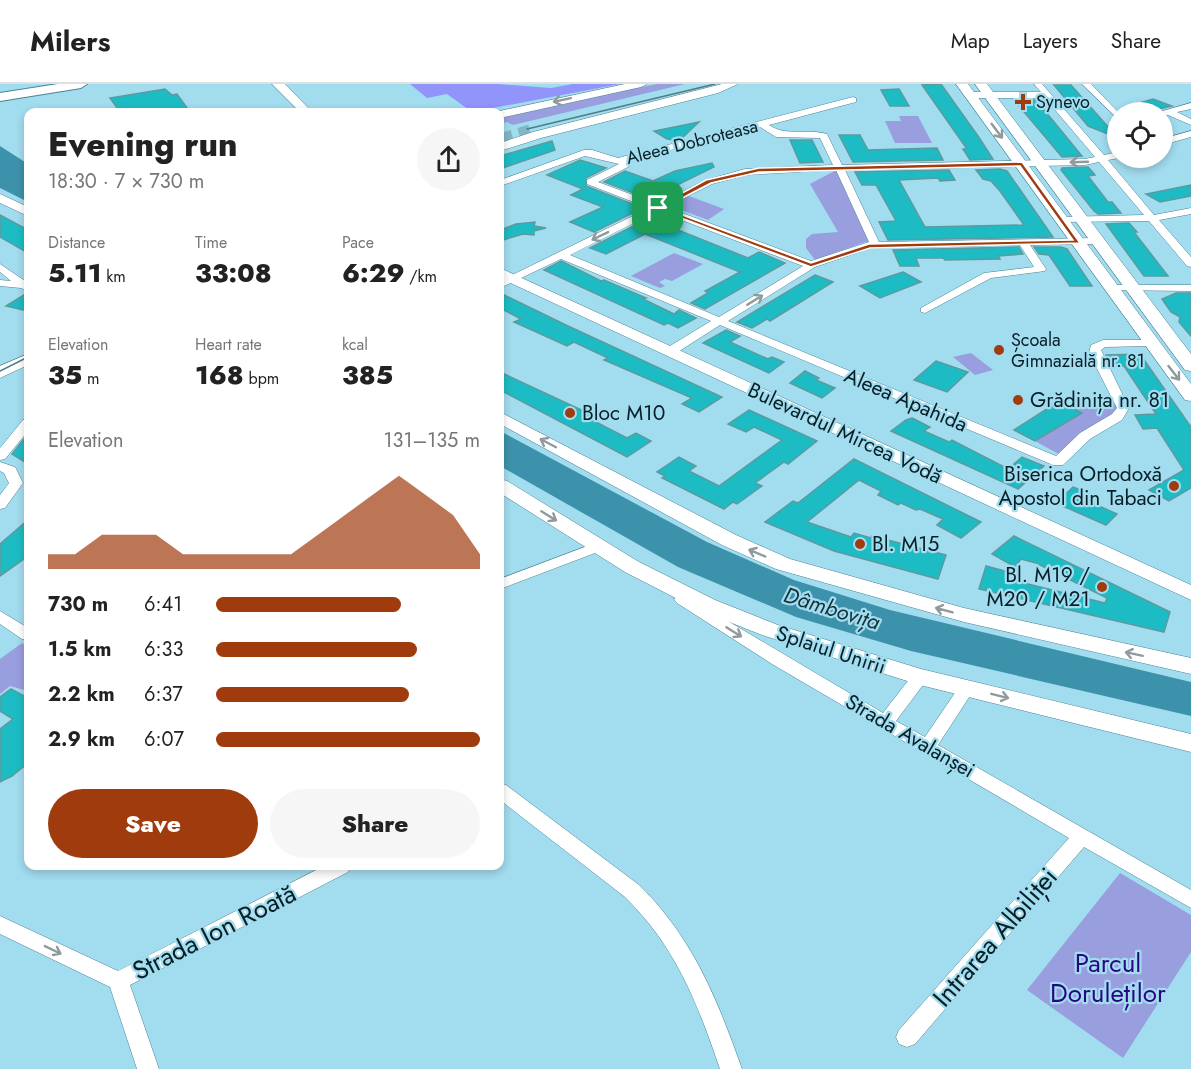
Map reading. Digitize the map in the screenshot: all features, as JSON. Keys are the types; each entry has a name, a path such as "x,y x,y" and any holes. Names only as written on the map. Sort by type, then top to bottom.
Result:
{"main road":[{"path":"0,90 36,84"},
{"path":"0,98 81,84"},
{"path":"278,84 302,108"},
{"path":"504,113 641,84"},
{"path":"611,103 691,84"},
{"path":"530,131 726,84"},
{"path":"504,146 537,135 714,91 732,84"},
{"path":"981,84 1191,366"},
{"path":"966,89 1149,342 1191,396"},
{"path":"0,198 24,210"},
{"name":"Bulevardul Mircea Vodă","path":"504,279 669,352 1191,593"},
{"path":"0,373 24,361"},
{"path":"504,419 729,540 783,564 964,615 1191,666"},
{"name":"Splaiul Unirii","path":"504,488 632,567 686,595 752,624 920,677 1191,743"}],"street":[{"path":"1038,84 1191,264"},
{"path":"1086,84 1107,106"},
{"path":"966,89 989,96 1047,95"},
{"name":"Aleea Dobroteasa","path":"504,182 584,153 592,153 618,161 853,100"},
{"path":"1173,111 1191,106"},
{"path":"1173,116 1191,122"},
{"path":"762,124 776,134 823,135 876,246"},
{"path":"1173,139 1191,134"},
{"path":"504,279 561,255 709,182 745,172 1022,164 1107,159"},
{"path":"618,161 627,164 590,182 811,265"},
{"path":"1062,220 1152,218 1191,211"},
{"path":"669,352 811,265 876,246 1097,241"},
{"path":"925,310 988,275 1041,269 1023,243"},
{"name":"Aleea Apahida","path":"561,255 1058,462 1085,436 1117,417 1123,408 1095,353 1095,348 1103,344 1149,342"},
{"path":"0,267 24,285"},
{"path":"0,284 24,286"},
{"path":"1111,288 1191,288"},
{"path":"0,456 24,428"},
{"path":"0,466 9,470 22,482 0,505"},
{"path":"504,582 598,547"},
{"name":"Strada Avalanșei","path":"632,567 778,660 1191,900"},
{"path":"0,616 24,631"},
{"path":"886,722 920,677"},
{"path":"928,746 967,688"},
{"path":"504,793 651,907 667,927 699,983 731,1069"},
{"name":"Intrarea Albiliței","path":"907,1037 1082,837"},
{"name":"Strada Ion Roată","path":"118,981 333,870"},
{"path":"0,925 118,981 148,1069"}],"green space":[{"path":"657,84 685,84 513,125 504,123 504,117 539,107"},
{"path":"899,116 918,116 932,143 895,143 885,121 901,121"},
{"path":"840,168 876,246 865,242 815,260 806,248 806,239 812,234 838,232 810,184"},
{"path":"689,196 724,209 708,220 668,205"},
{"path":"674,253 703,264 672,281 665,279 659,282 665,286 660,288 631,276"},
{"path":"971,353 993,370 975,375 953,357"},
{"path":"1100,394 1122,403 1123,408 1064,457 1035,441 1082,413 1074,409"},
{"path":"22,643 24,645 24,690 10,686 0,694 0,659"},
{"name":"Parcul Doruleților","path":"1120,873 1191,915 1191,952 1123,1058 1027,990"}],"shaded area":[{"path":"410,84 498,84 551,88 573,84 620,84 493,108 466,108 447,94 427,98"}],"water":[{"path":"0,146 24,161 24,200 0,188"},
{"name":"Dâmbovița","path":"504,433 707,542 794,580 890,610 1191,682 1191,716 911,651 796,617 678,567 504,468"}],"building":[{"path":"941,84 993,159 970,160 963,149 967,149 922,85"},
{"path":"1054,85 1071,85 1107,126 1107,134 1088,126"},
{"path":"165,89 172,95 177,94 187,108 117,108 110,98"},
{"path":"899,89 909,106 890,106 881,90"},
{"path":"1153,99 1161,102 1142,102"},
{"path":"1014,100 1036,100 1082,156 1062,157"},
{"path":"699,122 683,137 676,140 667,139 654,131"},
{"path":"839,135 860,135 868,150 937,148 943,160 853,162"},
{"path":"790,140 812,140 823,162 800,163"},
{"path":"552,141 555,150 504,168 504,155"},
{"path":"580,160 606,168 586,178 586,186 643,208 594,232 570,222 603,207 571,195 583,189 547,175"},
{"path":"712,163 714,167 649,199 604,182 625,171 653,181 675,171"},
{"path":"1088,167 1095,175 1088,176 1108,202 1112,202 1121,213 1098,214 1061,170 1062,168"},
{"path":"949,170 955,180 940,181 938,178 899,180 925,227 1024,225 1000,191 991,181 983,179 976,170 1007,171 1053,237 888,240 879,222 896,221 876,185 862,185 855,172"},
{"path":"1191,185 1191,196 1160,202 1146,194"},
{"path":"657,214 682,223 673,228 748,258 759,252 785,263 705,309 691,303 708,293 705,291 740,272 645,234 606,254 590,248"},
{"path":"0,215 24,228 24,251 0,237"},
{"path":"535,222 534,226 546,228 534,231 534,235 523,234 504,240 506,230 504,229 516,224"},
{"path":"1129,223 1168,276 1144,276 1106,224"},
{"path":"1019,247 1023,254 998,256 1000,259 916,258 919,266 900,266 893,250"},
{"path":"1034,247 1067,249 1092,286 1070,286 1049,255 1039,254"},
{"path":"561,261 601,281 604,280 646,298 643,299 674,314 679,310 696,318 678,328 668,323 664,325 544,270"},
{"path":"903,272 921,282 880,298 860,286"},
{"path":"815,275 833,282 770,321 767,319 752,328 737,322"},
{"path":"1176,293 1191,293 1191,336 1179,322 1180,317 1171,312 1162,299"},
{"path":"24,295 24,309 6,306"},
{"path":"504,295 722,397 699,412 682,404 692,398 604,360 608,358 574,342 567,346 514,322 521,319 504,310"},
{"path":"726,330 740,336 730,342 768,359 772,357 784,362 769,373 703,343"},
{"path":"1140,354 1191,427 1191,488 1169,501 1149,490 1184,470 1157,428 1143,429 1135,415 1156,414 1124,366 1111,366 1106,355"},
{"path":"936,361 968,372 947,392 914,380"},
{"path":"805,371 819,378 816,380 835,388 822,398 790,383"},
{"name":"Bloc M10","path":"504,374 592,415 588,418 627,438 636,433 651,441 627,457 504,392"},
{"path":"1059,401 1082,413 1035,441 1014,430"},
{"path":"749,410 817,441 788,464 784,462 755,483 762,486 737,504 733,502 724,509 662,478 665,476 657,472 679,457 696,466 689,471 719,486 782,440 754,427 746,432 728,424"},
{"path":"912,418 930,427 924,431 949,442 952,440 1008,469 1022,457 1044,466 1018,489 891,431"},
{"path":"24,439 24,462 12,454"},
{"path":"854,459 981,522 961,538 937,525 943,519 901,503 898,505 878,495 881,491 859,480 807,522 851,537 854,533 871,538 872,536 946,555 938,579 834,551 765,522 793,501 798,503"},
{"path":"1073,487 1096,496 1090,502 1117,514 1106,525 1056,503"},
{"path":"24,523 24,559 0,576 0,544"},
{"path":"1014,536 1170,612 1164,632 979,589 986,566 1012,573 1008,579 1105,603 1107,598 1036,563 1021,559 1015,567 992,554"},
{"path":"11,689 24,696 24,766 0,782 0,729 13,719 0,711 0,697"}],"tunnel":[{"path":"504,139 530,131"}],"tram line":[{"path":"527,129 715,84"},
{"path":"0,371 24,359"}],"place":[{"name":"Synevo","path":"1023,102"},
{"name":"Școala Gimnazială nr. 81","path":"999,350"},
{"name":"Grădinița nr. 81","path":"1018,400"},
{"name":"Bloc M10","path":"570,413"},
{"name":"Biserica Ortodoxă Apostol din Tabaci","path":"1174,486"},
{"name":"Bl. M15","path":"860,544"},
{"name":"Bl. M19 / M20 / M21","path":"1102,587"}],"route":[{"path":"1022,164 1077,242 869,246 811,265 658,208 709,182 759,170 1022,164"}]}
